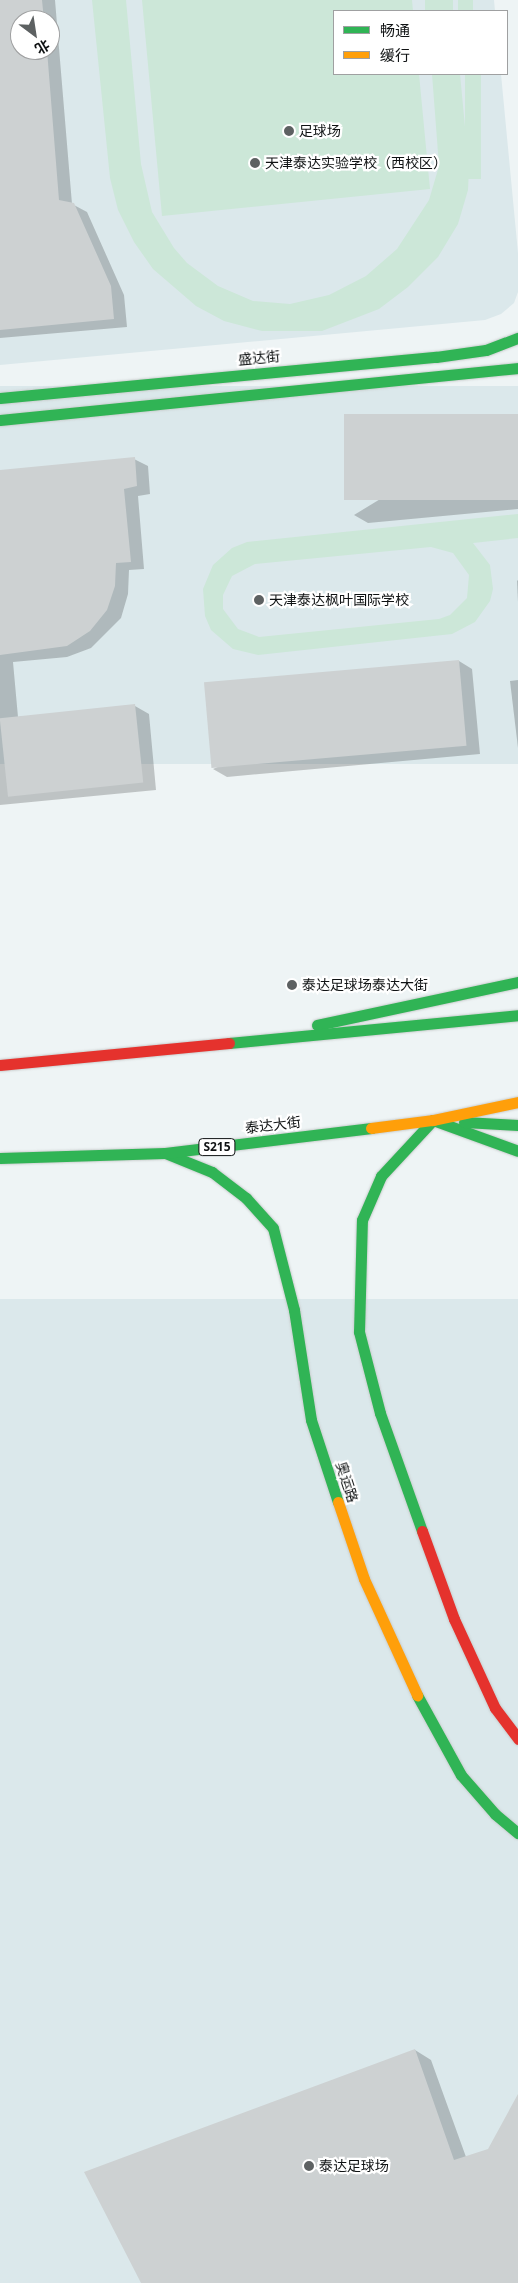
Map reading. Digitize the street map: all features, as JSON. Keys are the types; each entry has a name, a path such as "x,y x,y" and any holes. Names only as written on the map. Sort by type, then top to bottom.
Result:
{"main road":[{"name":"盛达街","path":"0,398 436,357 486,350 518,338"},
{"path":"0,420 518,368"},
{"path":"246,1040 518,982"},
{"path":"0,1065 518,1015"},
{"name":"泰达大街","path":"0,1158 165,1153 433,1120 518,1102"},
{"path":"433,1120 518,1125"},
{"path":"433,1120 518,1151"},
{"path":"433,1120 381,1176 362,1220 359,1332 380,1413 454,1619 495,1708 518,1739"},
{"name":"奥运路","path":"165,1153 212,1172 246,1198 273,1228 294,1310 312,1420 364,1579 428,1718 461,1775 495,1814 518,1833"}],"shaded area":[{"name":"天津泰达实验学校（西校区）","path":"0,0 494,0 495,10 333,10 333,75 501,75 518,253 518,292 514,303 501,314 485,320 0,365"},
{"name":"天津泰达枫叶国际学校","path":"0,386 518,386 518,764 0,764"},
{"path":"0,1299 518,1299 518,2283 0,2283"}],"green space":[{"path":"92,0 126,0 141,164 152,212 174,248 187,263 218,286 253,301 290,304 329,295 366,276 397,249 429,200 439,166 432,75 460,75 469,169 468,190 458,224 438,257 408,287 379,309 322,331 262,331 224,321 196,306 153,269 134,242 118,210 110,178"},
{"name":"足球场","path":"142,0 412,0 413,10 333,10 333,75 419,75 430,189 162,216"},
{"path":"425,0 453,0 453,10 425,10"},
{"path":"458,0 473,0 473,10 458,10"},
{"path":"465,75 481,75 481,179 465,179"},
{"path":"518,514 518,538 473,543 490,565 493,589 490,601 475,622 452,634 258,655 233,649 211,630 205,616 203,589 213,565 232,548 247,542","holes":["431,547 453,553 469,575 467,598 450,615 439,619 259,637 238,629 223,609 223,595 232,576 255,564"]}],"building":[{"path":"0,0 42,0 43,10 10,10 10,60 48,60 59,200 74,203 111,286 114,319 0,330"},
{"path":"344,414 518,414 518,500 344,500"},
{"path":"135,457 137,486 124,489 131,562 116,563 115,586 107,610 90,631 67,646 0,655 0,470"},
{"path":"459,660 466,746 211,768 204,682"},
{"path":"135,704 143,783 8,797 0,718"},
{"name":"泰达足球场","path":"415,2049 454,2160 488,2149 518,2094 518,2283 141,2283 84,2172"}],"traffic: fast":[{"path":"0,398 436,357 486,350 518,338"},
{"path":"0,420 518,368"},
{"path":"317,1025 518,982"},
{"path":"229,1043 518,1015"},
{"path":"422,1531 380,1413 359,1332 362,1220 381,1176 433,1120"},
{"path":"433,1120 518,1151"},
{"path":"464,1122 518,1125"},
{"path":"0,1158 165,1153 371,1128"},
{"path":"165,1153 212,1172 246,1198 273,1228 294,1310 311,1420 338,1502"},
{"path":"417,1695 461,1775 495,1814 518,1833"}],"traffic: slow":[{"path":"371,1128 433,1120 518,1102"},
{"path":"338,1502 364,1579 417,1695"}],"traffic: jam":[{"path":"0,1065 229,1043"},
{"path":"422,1531 454,1619 495,1708 518,1739"}],"place":[{"name":"足球场","path":"289,131"},
{"name":"天津泰达实验学校（西校区）","path":"255,163"},
{"name":"天津泰达枫叶国际学校","path":"259,600"},
{"name":"泰达足球场泰达大街","path":"292,985"},
{"name":"泰达足球场","path":"309,2166"}]}
